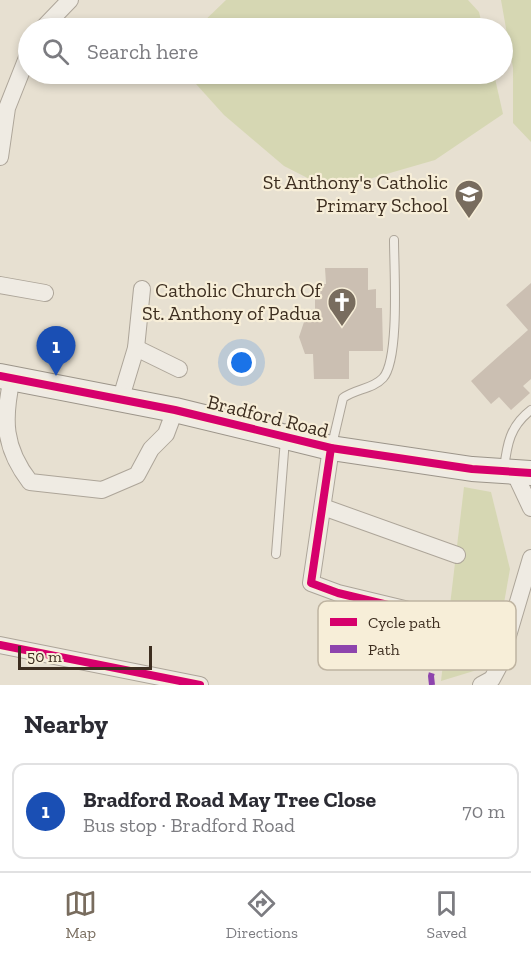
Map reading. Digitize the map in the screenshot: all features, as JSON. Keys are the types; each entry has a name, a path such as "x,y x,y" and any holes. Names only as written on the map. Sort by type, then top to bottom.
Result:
{"street":[{"path":"53,18 70,0"},
{"path":"0,157 7,108 18,80"},
{"path":"0,285 45,293"},
{"path":"120,401 136,348 142,289"},
{"path":"136,348 179,369"},
{"name":"Bradford Road","path":"175,410 165,434 152,450 137,476 102,490 30,482 12,454 4,413 6,377 175,410 331,448 517,473"},
{"path":"331,448 311,583 338,593 371,601"},
{"path":"517,473 531,508"},
{"path":"323,507 457,555"},
{"path":"516,610 531,558"},
{"path":"0,645 175,683 200,685"},
{"path":"490,683 498,670"}],"lane":[{"path":"331,448 343,398 354,390 370,387 384,377 391,358 394,334 394,240"},
{"path":"517,473 508,439 519,419 531,410"},
{"path":"276,554 285,438"}],"green space":[{"path":"226,0 468,0 479,12 480,18 207,18"},
{"path":"501,0 531,0 531,142 513,123 513,18 504,18"},
{"path":"196,84 496,84 503,114 435,160 331,190 284,166 224,115"},
{"path":"464,487 491,492 510,569 504,601 450,601"},
{"path":"442,670 477,670 441,681"}],"building":[{"name":"Catholic Church Of St. Anthony of Padua","path":"325,268 368,268 368,290 376,289 376,308 382,308 383,351 349,351 349,379 314,379 313,354 305,354 299,337 305,319 315,319 315,284 326,284"},
{"path":"531,283 531,379 523,386 530,393 511,410 499,397 491,404 471,381 528,330 506,305"}],"marked path":[{"path":"432,685 433,670"}],"cycle path":[{"path":"0,376 175,410 331,448 472,469 531,473"},
{"path":"331,448 311,583 338,593 371,601"},
{"path":"0,645 200,685"}],"place":[{"name":"St Anthony's Catholic Primary School","path":"469,220"},
{"name":"Catholic Church Of St. Anthony of Padua","path":"342,328"},
{"name":"Bradford Road May Tree Close","path":"56,376"}]}
